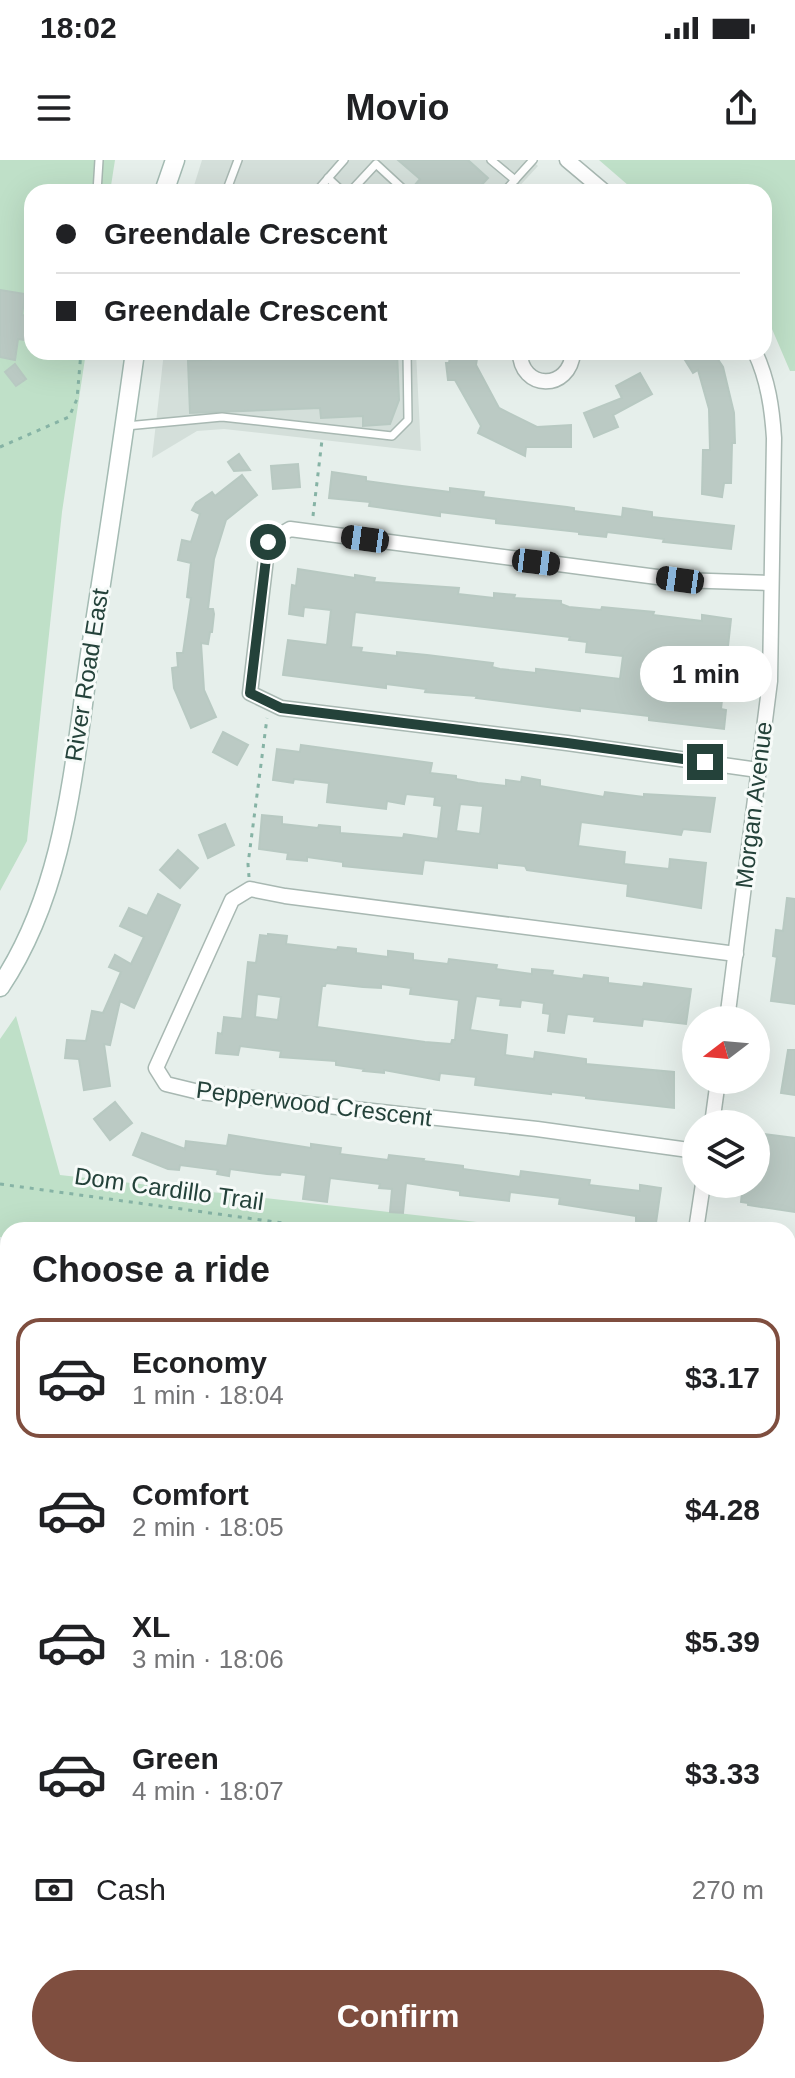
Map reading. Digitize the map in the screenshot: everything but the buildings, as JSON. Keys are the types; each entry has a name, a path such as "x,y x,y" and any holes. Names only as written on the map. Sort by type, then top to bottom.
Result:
{"street":[{"path":"167,184 175,160"},
{"path":"567,160 596,184"},
{"name":"River Road East","path":"0,987 14,966 43,906 65,827 134,360"},
{"path":"522,360 530,376 547,382 566,373 572,360"},
{"name":"Morgan Avenue","path":"729,1006 770,681 774,438 772,406 759,360"},
{"path":"758,770 281,708 250,693 268,542 290,529 680,580 770,583"},
{"path":"250,889 736,954"},
{"name":"Pepperwood Crescent","path":"250,889 232,900 156,1068 166,1084 199,1092 537,1129 682,1149"},
{"path":"697,1222 701,1198"}],"lane":[{"path":"98,184 99,160"},
{"path":"229,184 238,160"},
{"path":"323,184 344,160"},
{"path":"491,160 515,180"},
{"path":"511,184 533,160"},
{"path":"357,184 376,164 398,184"},
{"path":"328,178 334,184"},
{"path":"125,426 222,417 392,436 408,420 407,360"}],"path":[{"path":"0,447 69,417 77,399 80,360"},
{"path":"311,532 324,428"},
{"path":"250,889 248,864 268,702"},
{"name":"Dom Cardillo Trail","path":"0,1184 276,1222"}],"shaded area":[{"path":"202,160 531,160 538,166 521,184 194,184"},
{"path":"163,360 416,360 421,451 224,429 197,431 152,458"}],"green space":[{"path":"0,160 115,160 111,184 24,184 24,360 85,360 62,512 27,841 0,891"},
{"path":"599,160 795,160 795,371 790,371 772,329 772,184 627,184"},
{"path":"16,1016 60,1175 477,1222 0,1222 0,1039"}],"route":[{"path":"268,542 250,693 281,708 705,762"}]}
